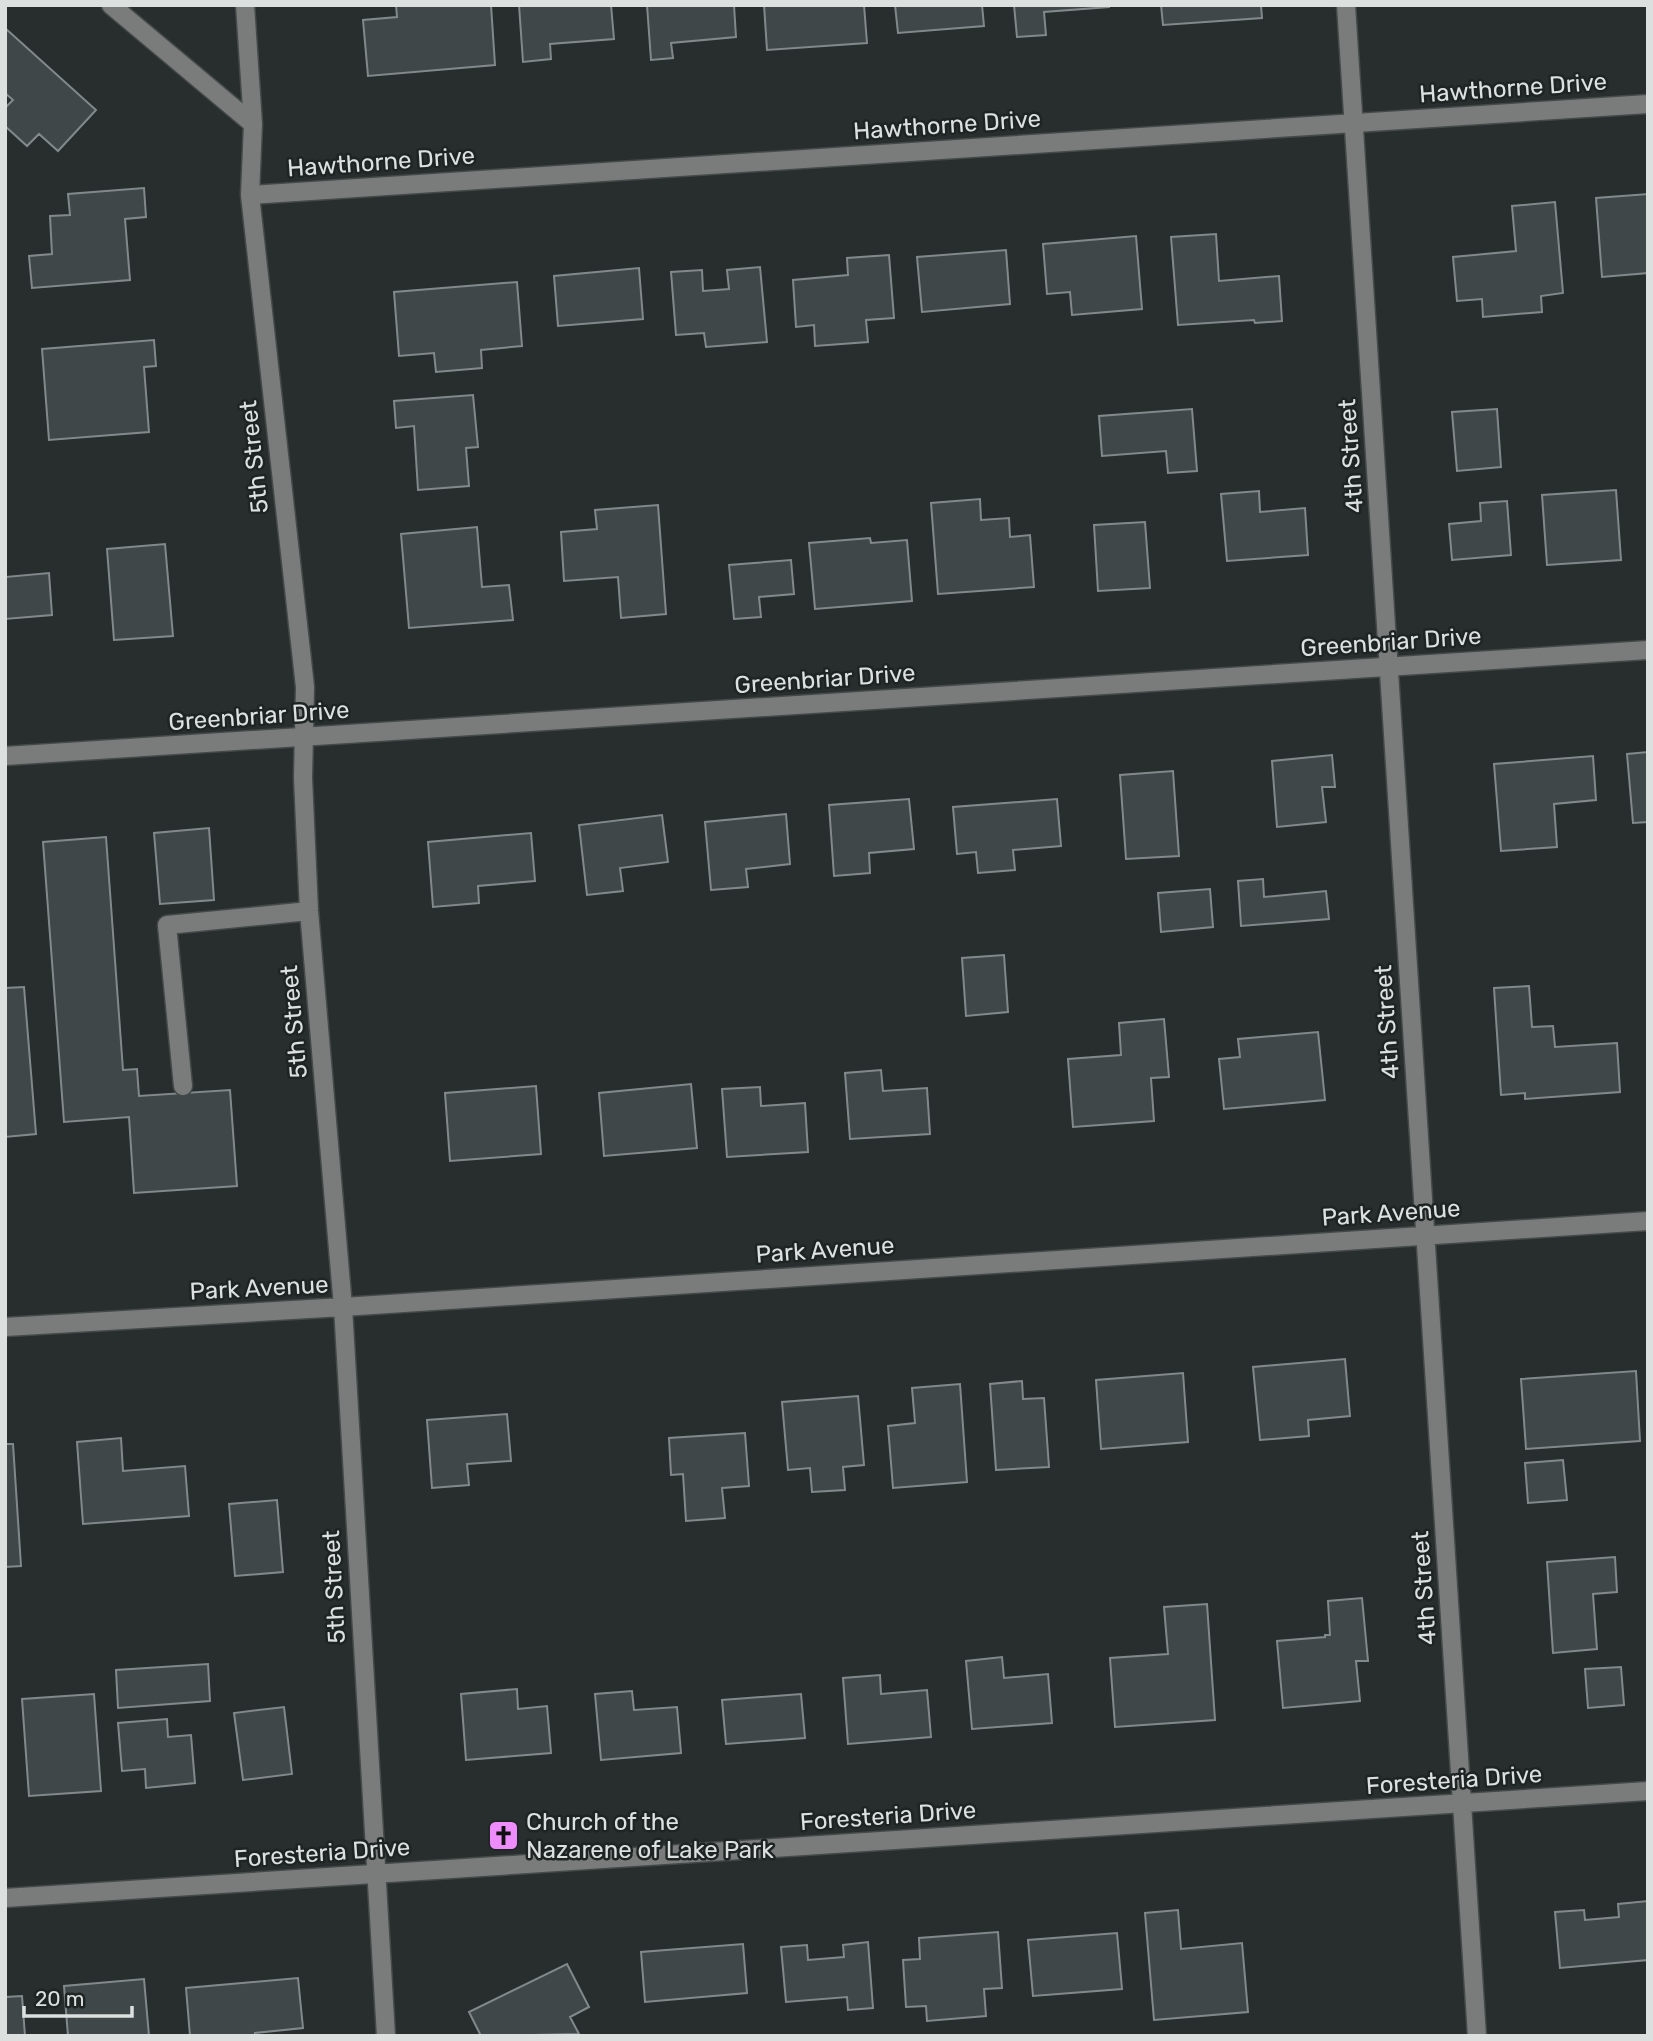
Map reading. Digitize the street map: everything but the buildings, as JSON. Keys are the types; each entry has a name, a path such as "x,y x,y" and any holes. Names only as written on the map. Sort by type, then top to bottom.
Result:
{"street":[{"path":"111,5 253,124"},
{"name":"5th Street","path":"245,5 253,124 250,195 305,687 303,736 309,911 343,1307 386,2036"},
{"name":"4th Street","path":"1346,5 1477,2036"},
{"name":"Hawthorne Drive","path":"250,195 1648,104"},
{"name":"Greenbriar Drive","path":"5,757 1648,650"},
{"path":"183,1086 167,925 309,911"},
{"name":"Park Avenue","path":"5,1327 1648,1221"},
{"name":"Foresteria Drive","path":"5,1898 1648,1791"}],"place":[{"name":"Church of the Nazarene of Lake Park","path":"503,1836"}]}
